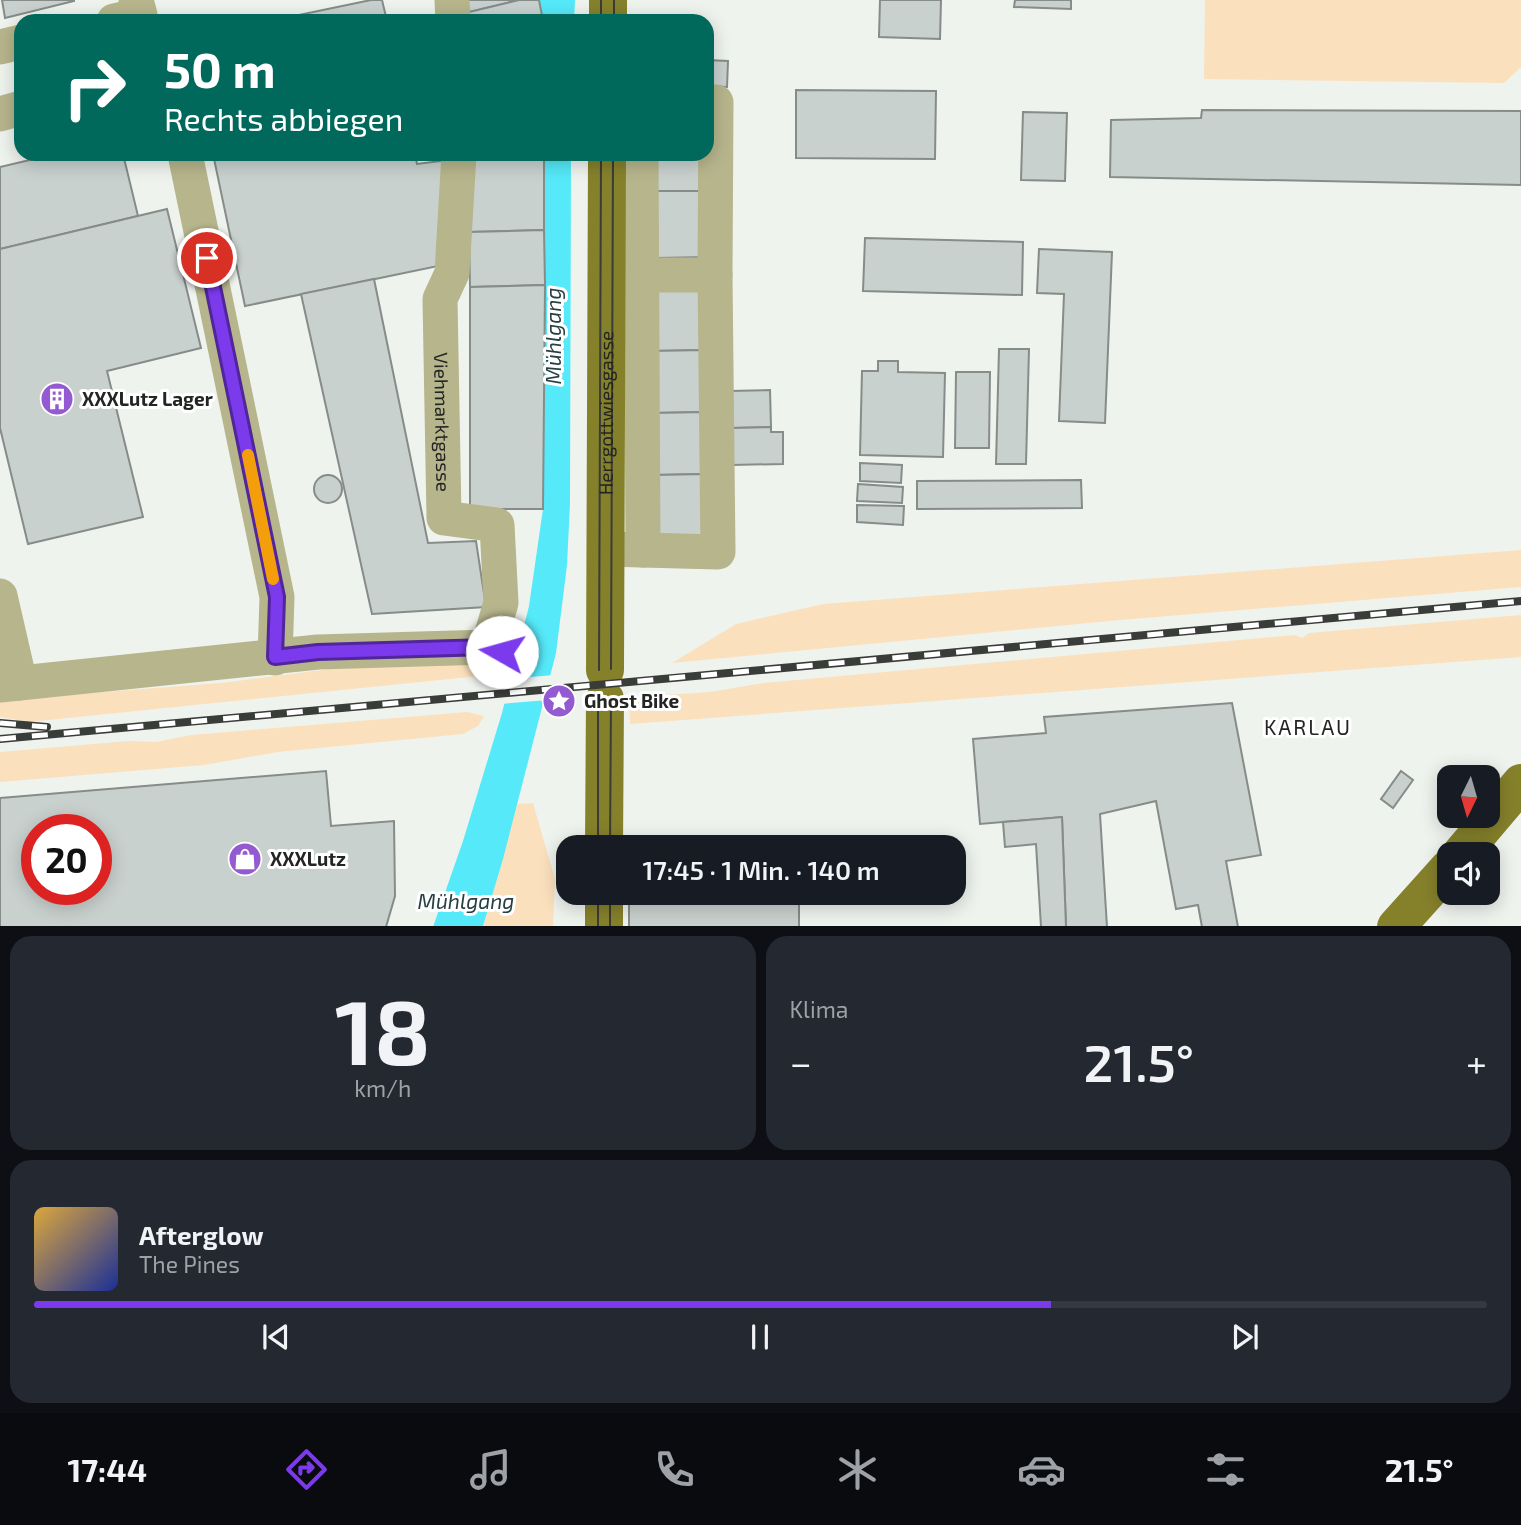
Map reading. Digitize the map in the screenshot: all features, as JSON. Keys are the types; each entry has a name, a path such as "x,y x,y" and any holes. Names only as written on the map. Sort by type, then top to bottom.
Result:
{"main road":[{"name":"Herrgottwiesgasse","path":"604,835 605,684 625,550 607,161"},
{"path":"1471,842 1521,783"},
{"path":"1396,926 1437,881"},
{"path":"604,905 604,926"}],"lane":[{"path":"641,161 642,275 625,550 718,552 714,102"},
{"path":"186,161 277,597 275,657"},
{"name":"Viehmarktgasse","path":"10,684 318,652 495,649 501,603 497,525 444,518 440,299 452,273 459,161"},
{"path":"642,275 715,275"},
{"path":"0,596 10,684"}],"shaded area":[{"path":"1205,0 1521,0 1521,67 1504,83 1204,79"},
{"path":"1521,550 1521,587 1120,620 672,663 736,624 823,604"},
{"path":"1521,615 1521,657 630,724 629,700 634,697 710,692 763,683 1295,635 1302,638 1309,633"},
{"path":"475,658 489,666 489,675 29,722 0,717 0,702 24,698 221,683 376,663"},
{"path":"467,712 484,716 478,726 463,734 278,752 204,765 0,782 0,752 128,741 156,742 191,735"},
{"path":"533,803 555,879 553,926 483,926 517,804"}],"water":[{"path":"539,0 575,0 574,14 542,14"},
{"name":"Mühlgang","path":"544,161 571,161 570,504 567,565 556,653 483,926 433,926 463,841 502,713 529,606 543,509"}],"pier":[{"path":"554,675 548,700 500,704 507,679"}],"building":[{"path":"2,0 74,0 14,14 5,18"},
{"path":"382,0 385,14 304,14"},
{"path":"462,0 519,0 465,13"},
{"path":"519,0 539,0 542,14 465,14"},
{"path":"880,0 941,0 940,39 879,37"},
{"path":"1015,0 1071,0 1071,9 1014,7"},
{"path":"714,60 728,61 727,87 714,86"},
{"path":"796,90 936,91 935,159 796,158"},
{"path":"1202,110 1521,111 1521,185 1110,177 1111,120 1201,118"},
{"path":"1023,112 1067,113 1065,181 1021,180"},
{"path":"25,161 125,161 138,216 0,249 0,167"},
{"path":"214,161 416,161 417,164 449,161 443,265 245,306"},
{"path":"470,161 544,161 544,230 469,232"},
{"path":"654,161 707,161 709,191 654,191"},
{"path":"654,191 709,191 709,257 655,258"},
{"name":"XXXLutz Lager","path":"167,209 201,348 107,371 143,517 28,544 0,428 0,249"},
{"path":"544,230 545,285 470,287 469,232"},
{"path":"865,238 1023,242 1022,295 863,291"},
{"path":"1039,249 1112,252 1105,423 1059,421 1064,294 1037,293"},
{"path":"374,279 428,543 476,541 486,607 372,614 301,294"},
{"path":"545,285 543,509 470,509 470,287"},
{"path":"706,288 706,350 651,351 651,289"},
{"path":"999,349 1029,349 1026,464 996,464"},
{"path":"706,350 707,412 652,413 651,351"},
{"path":"878,361 898,361 898,372 945,373 943,457 860,455 862,371 878,371"},
{"path":"956,372 990,372 989,448 955,448"},
{"path":"770,390 771,427 731,428 730,391"},
{"path":"707,412 707,474 653,475 652,413"},
{"path":"771,427 771,432 783,432 783,464 731,465 731,428"},
{"path":"860,463 902,465 901,483 860,481"},
{"path":"707,474 708,537 653,537 653,475"},
{"path":"328,475 338,479 342,489 338,499 328,503 318,499 314,489 318,479"},
{"path":"1081,480 1082,508 917,509 917,481"},
{"path":"858,484 903,487 902,503 857,501"},
{"path":"857,505 904,506 903,525 857,522"},
{"path":"1232,703 1261,855 1226,861 1238,926 1202,926 1198,905 1176,909 1156,801 1100,814 1107,926 1066,926 1062,817 980,824 973,739 1046,733 1044,717"},
{"name":"XXXLutz","path":"326,771 331,826 394,821 395,896 386,926 0,926 0,798"},
{"path":"1401,771 1413,780 1393,808 1381,799"},
{"path":"1062,817 1066,926 1041,926 1036,844 1005,847 1003,822"},
{"path":"629,905 799,905 799,926 629,926"}],"tram line":[{"path":"601,0 601,14"},
{"path":"614,0 614,14"},
{"path":"599,670 601,161"},
{"path":"611,669 613,161"},
{"path":"598,698 598,835"},
{"path":"610,835 611,699"},
{"path":"598,905 598,926"},
{"path":"610,905 610,926"}],"railway":[{"path":"0,739 1521,601"},
{"path":"0,723 47,727"}],"slow traffic":[{"path":"248,455 273,579"}],"place":[{"name":"XXXLutz Lager","path":"57,399"},
{"name":"Ghost Bike","path":"559,701"},
{"name":"XXXLutz","path":"245,859"}],"district":[{"name":"KARLAU","path":"1308,728"}],"route":[{"path":"207,258 277,597 275,657 318,652 488,647 502,652"}]}
